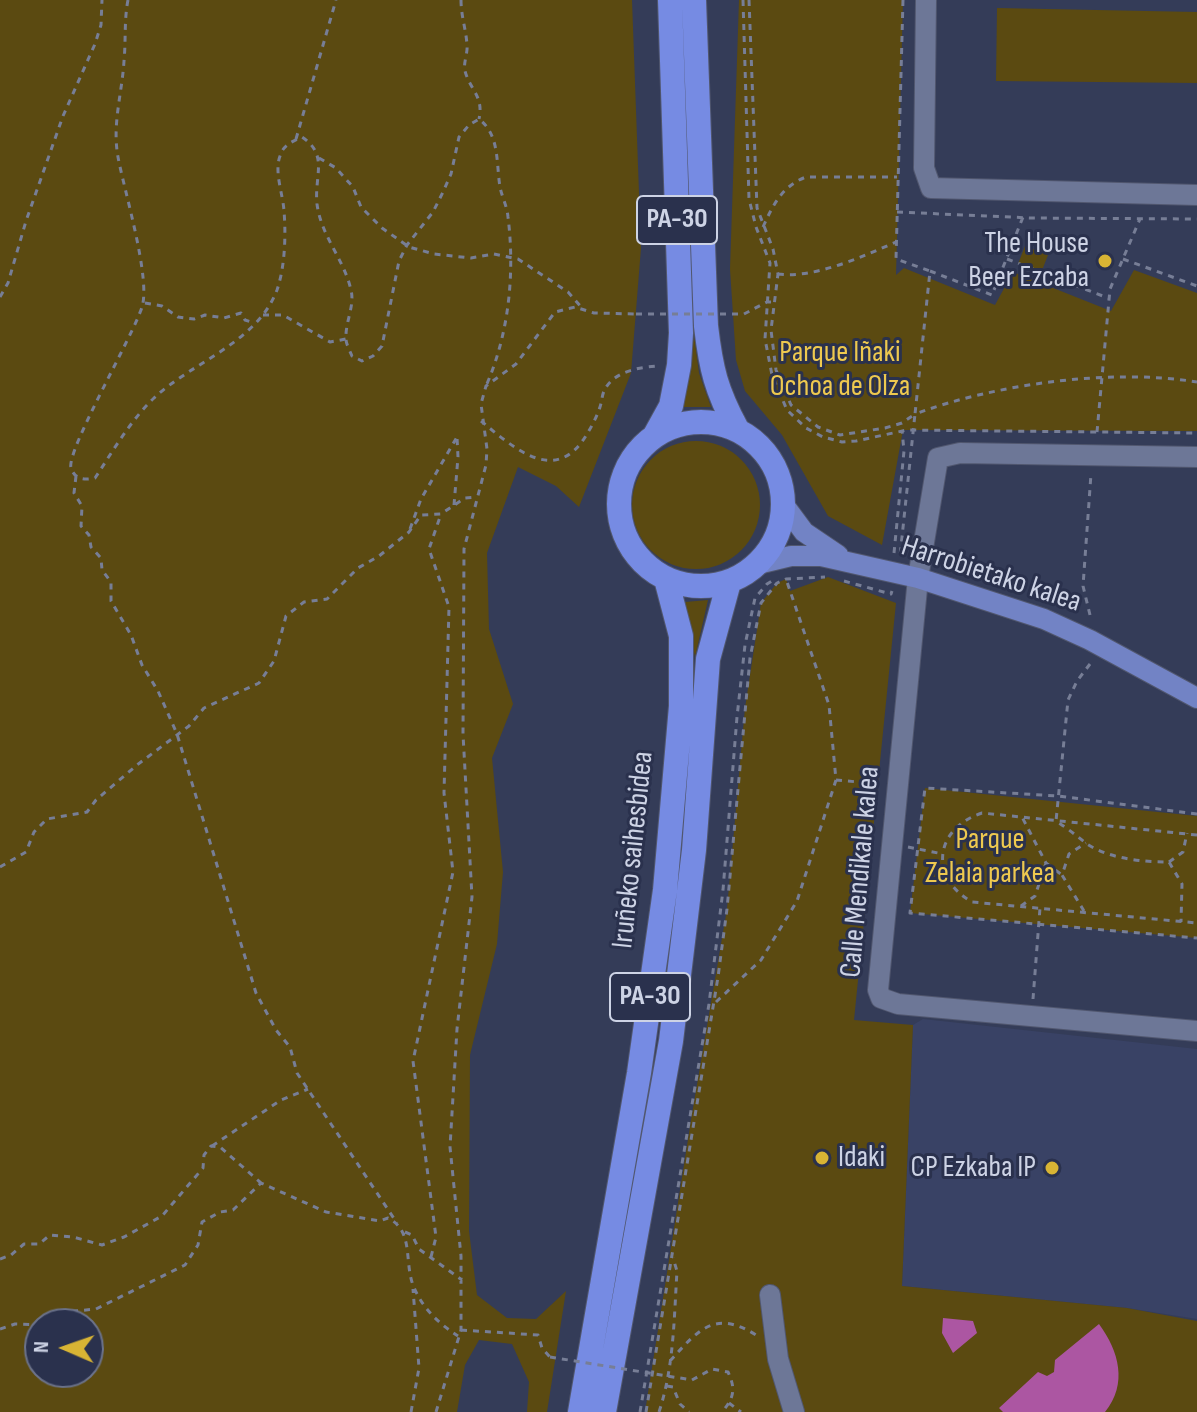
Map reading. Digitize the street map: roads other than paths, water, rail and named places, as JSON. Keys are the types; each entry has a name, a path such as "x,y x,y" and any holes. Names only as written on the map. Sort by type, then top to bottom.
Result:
{"highway":[{"name":"PA-30","path":"655,435 681,423 709,421 737,429 756,442 772,460 781,482 784,505 781,527 772,547 758,564 729,582 708,587 686,586 666,579 645,565 630,546 621,523 619,498 624,474 637,452 655,435 671,406 679,365 681,333 670,0"},
{"name":"PA-30","path":"694,0 706,326 712,374 720,398 737,429"},
{"name":"Iruñeko saihesbidea","path":"580,1412 639,1073 665,890 681,706 681,636 666,579"},
{"name":"Iruñeko saihesbidea","path":"604,1412 671,1041 694,850 708,659 729,582"}],"main road":[{"name":"Harrobietako kalea","path":"784,505 804,532 842,572"},
{"name":"Harrobietako kalea","path":"758,564 791,556 821,556 842,572 918,578 1044,619 1090,640 1197,698"}],"street":[{"path":"926,0 924,168 931,188 1197,195"},
{"name":"Calle Mendikale kalea","path":"1197,457 960,453 938,458 918,578 878,990 881,998 898,1004 1197,1031"},
{"path":"770,1295 778,1359 794,1412"}],"place":[{"name":"The House Beer Ezcaba","path":"1105,261"},
{"name":"Idaki","path":"822,1158"},
{"name":"CP Ezkaba IP","path":"1052,1168"}],"park label":[{"name":"Parque Iñaki Ochoa de Olza","path":"840,370"},
{"name":"Parque Zelaia parkea","path":"990,857"}]}
